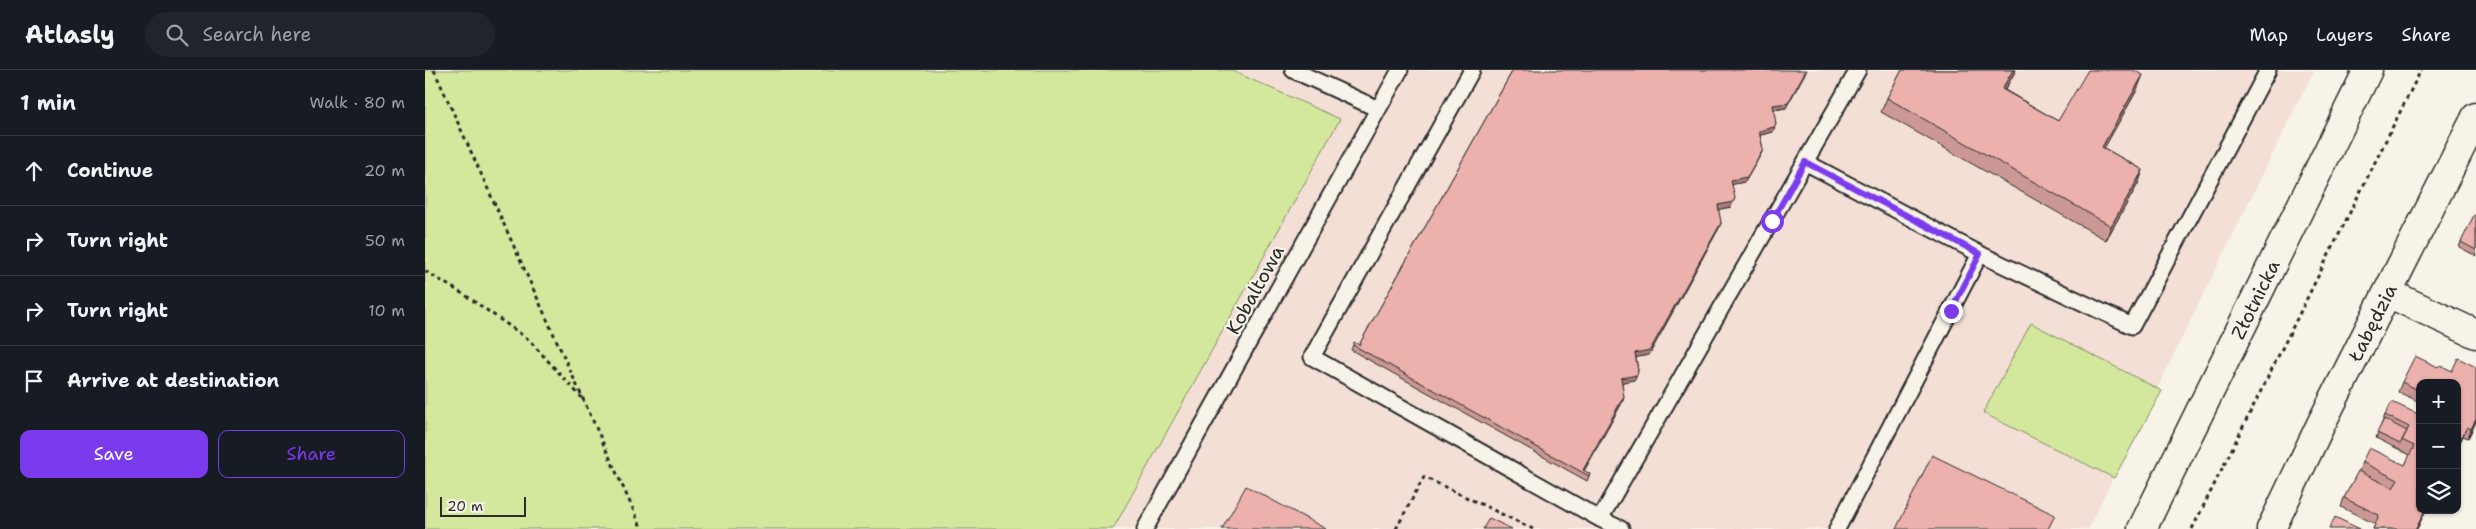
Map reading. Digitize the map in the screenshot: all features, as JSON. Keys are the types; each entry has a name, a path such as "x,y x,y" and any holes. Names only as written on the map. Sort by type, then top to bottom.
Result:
{"street":[{"name":"Złotnicka","path":"2142,529 2369,70"},
{"name":"Łabędzia","path":"2271,529 2321,424 2476,116"},
{"path":"2387,293 2476,334"}],"lane":[{"path":"1293,70 1378,109"},
{"name":"Kobaltowa","path":"1145,529 1400,70"},
{"path":"1472,70 1312,357 1621,529"},
{"path":"1600,519 1858,70"},
{"path":"1805,162 1980,254 2132,326 2268,70"},
{"path":"1837,529 1980,254"}],"path":[{"path":"433,70 642,529"},
{"path":"2192,529 2421,70"},
{"path":"425,271 468,297 528,339 584,400"},
{"path":"1396,529 1424,477 1533,529"}],"shaded area":[{"path":"1230,70 2314,70 2088,529 1113,529 1340,119"}],"green space":[{"path":"425,70 1230,70 1340,119 1113,529 425,529"},
{"path":"2031,323 2162,391 2114,478 1983,413"}],"building":[{"path":"1513,70 1806,70 1788,103 1773,105 1776,124 1774,127 1759,131 1763,149 1747,177 1731,180 1735,198 1733,202 1718,205 1721,223 1650,350 1635,353 1637,375 1621,378 1624,396 1583,470 1590,474 1589,476 1353,345 1354,342 1359,345"},
{"path":"1902,70 2013,70 2002,89 2058,121 2088,70 2133,70 2143,75 2102,147 2143,170 2111,226 1887,98"},
{"path":"2474,215 2476,216 2476,250 2461,242"},
{"path":"2415,356 2438,367 2440,365 2452,371 2458,358 2476,367 2476,419 2471,429 2467,427 2461,438 2461,379 2416,379 2416,389 2402,382"},
{"path":"2392,402 2416,413 2416,514 2423,514 2416,529 2373,529 2379,515 2344,498 2358,471 2393,488 2398,480 2362,462 2369,448 2405,465 2414,446 2402,440 2409,427 2385,415"},
{"path":"2384,419 2407,431 2400,444 2377,433"},
{"path":"1932,455 2055,515 2048,529 1896,529"},
{"path":"1246,486 1326,529 1222,529"},
{"path":"2335,517 2360,529 2329,529"},
{"path":"1489,518 1512,529 1483,529"}],"route":[{"path":"1772,221 1805,162 1980,254 1951,311"}]}
